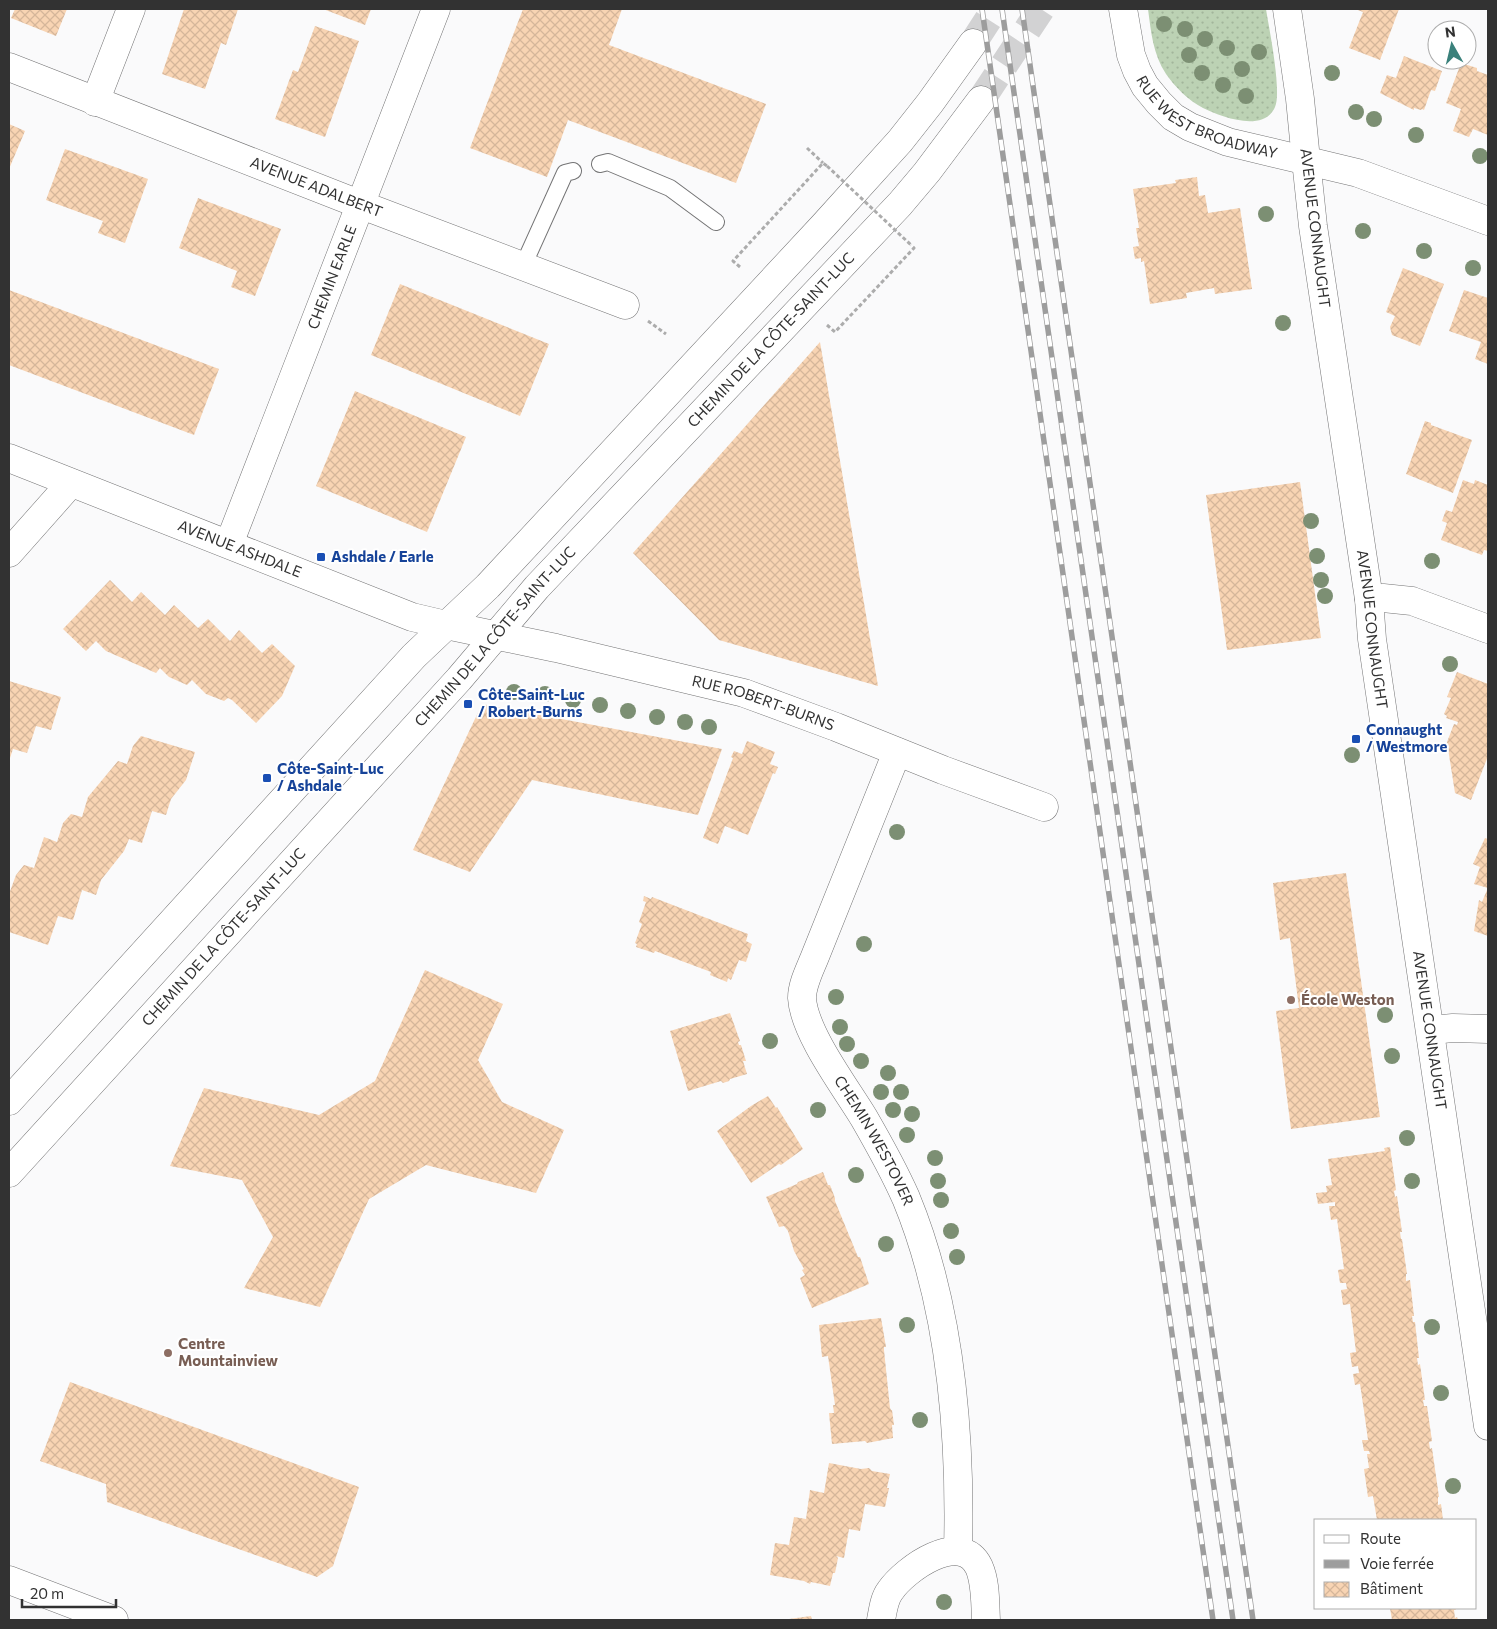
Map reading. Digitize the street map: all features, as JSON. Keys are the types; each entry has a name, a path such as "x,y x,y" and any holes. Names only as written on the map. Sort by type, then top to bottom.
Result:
{"street":[{"path":"96,102 131,9"},
{"name":"CHEMIN EARLE","path":"229,544 436,9"},
{"name":"RUE WEST BROADWAY","path":"1123,9 1131,55 1145,86 1173,117 1190,127 1228,142 1358,173 1488,221"},
{"name":"AVENUE CONNAUGHT","path":"1287,9 1300,99 1313,226 1369,599 1374,648 1488,1426"},
{"name":"CHEMIN DE LA CÔTE-SAINT-LUC","path":"9,1173 459,679 471,631 488,586 900,141 973,43"},
{"name":"AVENUE ADALBERT","path":"9,67 359,204 625,305"},
{"name":"CHEMIN DE LA CÔTE-SAINT-LUC","path":"9,1101 414,656 471,631 537,586 900,204 927,172 981,100"},
{"name":"AVENUE ASHDALE","path":"9,458 412,617 471,631"},
{"path":"9,553 71,483"},
{"path":"1369,599 1383,598 1412,601 1488,629"},
{"name":"RUE ROBERT-BURNS","path":"471,631 556,648 744,693 1044,807"},
{"name":"CHEMIN WESTOVER","path":"898,752 814,958 805,982 802,997 813,1032 826,1057 865,1119 906,1198 929,1270 947,1347 954,1402 958,1551"},
{"path":"1431,1030 1453,1028 1488,1029"},
{"path":"881,1620 883,1607 889,1591 914,1567 942,1553 958,1551 971,1557 978,1566 983,1580 986,1620"},
{"path":"9,1580 114,1620"}],"lane":[{"path":"600,164 608,162 670,188 716,222"},
{"path":"523,266 565,173 573,171"}],"path":[{"path":"807,148 914,248 835,332 826,324"},
{"path":"740,267 733,261 823,163"}],"green space":[{"path":"1148,9 1266,9 1277,88 1275,107 1269,115 1262,119 1242,121 1203,108 1187,97 1166,74 1158,59 1153,43"}],"building":[{"path":"15,9 67,9 56,36 11,18"},
{"path":"184,9 238,9 226,45 221,43 205,89 162,74"},
{"path":"323,9 371,9 365,25"},
{"path":"523,9 622,9 609,45 766,104 736,183 568,120 547,177 470,148"},
{"path":"1355,9 1399,9 1380,60 1349,48 1363,12"},
{"path":"315,26 359,41 325,137 275,119 293,70 298,72"},
{"path":"1404,56 1427,65 1427,70 1442,71 1435,91 1431,90 1424,110 1414,108 1414,110 1380,93 1387,75 1396,78"},
{"path":"1458,70 1477,70 1488,75 1488,135 1473,129 1469,137 1453,131 1461,109 1446,103"},
{"path":"9,124 25,131 9,169"},
{"path":"65,149 148,179 125,243 98,233 103,221 46,200"},
{"path":"1197,177 1199,196 1205,195 1208,213 1240,208 1252,289 1215,294 1214,288 1186,293 1187,298 1150,304 1144,261 1141,262 1141,258 1135,259 1133,247 1139,246 1136,228 1139,228 1133,189 1176,183 1175,180"},
{"path":"198,198 281,229 255,296 231,287 237,271 179,248"},
{"path":"1403,268 1444,284 1420,346 1392,335 1390,327 1395,316 1386,312"},
{"path":"400,284 549,344 520,416 371,355"},
{"path":"9,290 219,369 194,435 9,365"},
{"path":"1464,290 1488,298 1488,364 1475,359 1481,342 1449,331"},
{"path":"820,342 878,686 719,640 633,553"},
{"path":"355,391 466,437 427,532 316,486"},
{"path":"1425,421 1472,440 1453,493 1406,474"},
{"path":"1463,480 1474,484 1475,480 1488,485 1488,551 1484,550 1482,555 1441,540 1447,523 1442,521 1446,510 1452,512"},
{"path":"1300,482 1321,638 1227,650 1206,495"},
{"path":"110,580 132,602 141,592 165,615 174,605 198,628 208,619 230,641 239,630 262,653 272,644 295,666 282,696 256,723 232,700 228,698 224,701 206,694 192,680 187,685 169,677 160,668 156,673 106,651 96,641 86,651 63,629"},
{"path":"1457,672 1488,684 1488,756 1471,800 1455,793 1447,742 1454,724 1457,725 1458,722 1446,718 1447,716 1444,714 1451,698 1447,697"},
{"path":"9,681 61,697 51,730 36,726 27,753 13,749 9,761"},
{"path":"482,704 722,749 698,815 532,780 470,872 413,850"},
{"path":"141,736 195,752 186,780 171,799 166,815 152,811 142,843 129,839 124,851 101,880 96,895 82,890 73,920 58,916 48,945 9,932 9,894 16,875 24,865 34,868 44,837 57,842 63,823 71,814 82,817 88,797 118,761 127,764 133,746"},
{"path":"747,741 775,752 770,764 778,767 775,774 773,773 748,835 725,826 718,844 703,838 733,758 731,757 734,751 742,754"},
{"path":"1485,838 1488,839 1488,888 1474,884 1480,867 1473,864"},
{"path":"1346,873 1380,1117 1291,1129 1276,1011 1299,1008 1290,938 1280,940 1273,883"},
{"path":"1487,890 1488,936 1474,931 1479,900 1482,902"},
{"path":"644,896 651,899 652,897 748,934 746,941 752,944 746,962 739,960 731,980 728,978 727,982 710,975 711,972 655,951 654,953 636,947 637,944 635,943 642,924 639,922 646,902 643,901"},
{"path":"425,970 503,1004 478,1060 502,1102 564,1130 536,1193 426,1165 369,1199 320,1307 244,1288 273,1237 242,1180 170,1166 204,1088 319,1115 375,1081"},
{"path":"730,1013 740,1041 738,1042 739,1045 741,1045 746,1061 743,1061 747,1074 723,1083 721,1081 688,1091 670,1031"},
{"path":"768,1096 803,1149 751,1183 717,1131"},
{"path":"1390,1147 1396,1190 1394,1191 1395,1197 1397,1196 1402,1232 1400,1232 1407,1274 1406,1281 1410,1280 1414,1316 1412,1316 1413,1322 1415,1322 1419,1358 1417,1358 1418,1365 1420,1364 1425,1400 1423,1400 1424,1406 1427,1406 1432,1441 1429,1442 1430,1449 1432,1448 1439,1497 1438,1505 1441,1504 1443,1519 1377,1519 1373,1496 1368,1497 1364,1469 1369,1468 1367,1454 1370,1454 1369,1451 1364,1451 1362,1440 1368,1440 1360,1384 1355,1385 1353,1374 1359,1373 1358,1366 1352,1367 1350,1353 1356,1352 1350,1304 1343,1305 1341,1290 1347,1289 1346,1283 1340,1283 1338,1270 1344,1269 1337,1219 1331,1220 1329,1206 1335,1206 1335,1202 1318,1204 1316,1193 1327,1192 1326,1186 1332,1185 1328,1159 1385,1151 1384,1148"},
{"path":"823,1172 828,1185 830,1185 858,1257 860,1257 869,1284 812,1308 800,1278 805,1275 802,1270 804,1269 794,1251 788,1231 784,1226 779,1227 766,1197"},
{"path":"881,1318 886,1347 884,1347 884,1350 890,1408 894,1425 892,1425 893,1438 867,1443 865,1441 832,1444 829,1413 834,1413 833,1405 835,1405 828,1356 822,1357 819,1325"},
{"path":"70,1382 359,1487 333,1566 317,1577 107,1502 106,1484 40,1461"},
{"path":"829,1463 861,1469 869,1468 872,1471 890,1474 885,1507 865,1504 860,1531 849,1529 844,1558 836,1556 838,1558 835,1573 833,1573 830,1586 811,1582 810,1584 804,1581 770,1575 775,1543 789,1545 794,1517 806,1519 810,1490 824,1493"},
{"path":"1390,1609 1456,1609 1455,1618 1457,1617 1458,1620 1392,1620"},
{"path":"811,1616 812,1620 789,1620 789,1619"}],"tunnel":[{"path":"973,43 995,9"},
{"path":"981,100 1041,9"}],"railway":[{"path":"982,9 1213,1620"},
{"path":"1002,9 1233,1620"},
{"path":"1022,9 1253,1620"}],"place":[{"name":"Ashdale / Earle","path":"321,557"},
{"name":"Côte-Saint-Luc / Robert-Burns","path":"468,704"},
{"name":"Connaught / Westmore","path":"1356,739"},
{"name":"Côte-Saint-Luc / Ashdale","path":"267,778"},
{"name":"École Weston","path":"1291,1000"},
{"name":"Centre Mountainview","path":"168,1353"}]}
